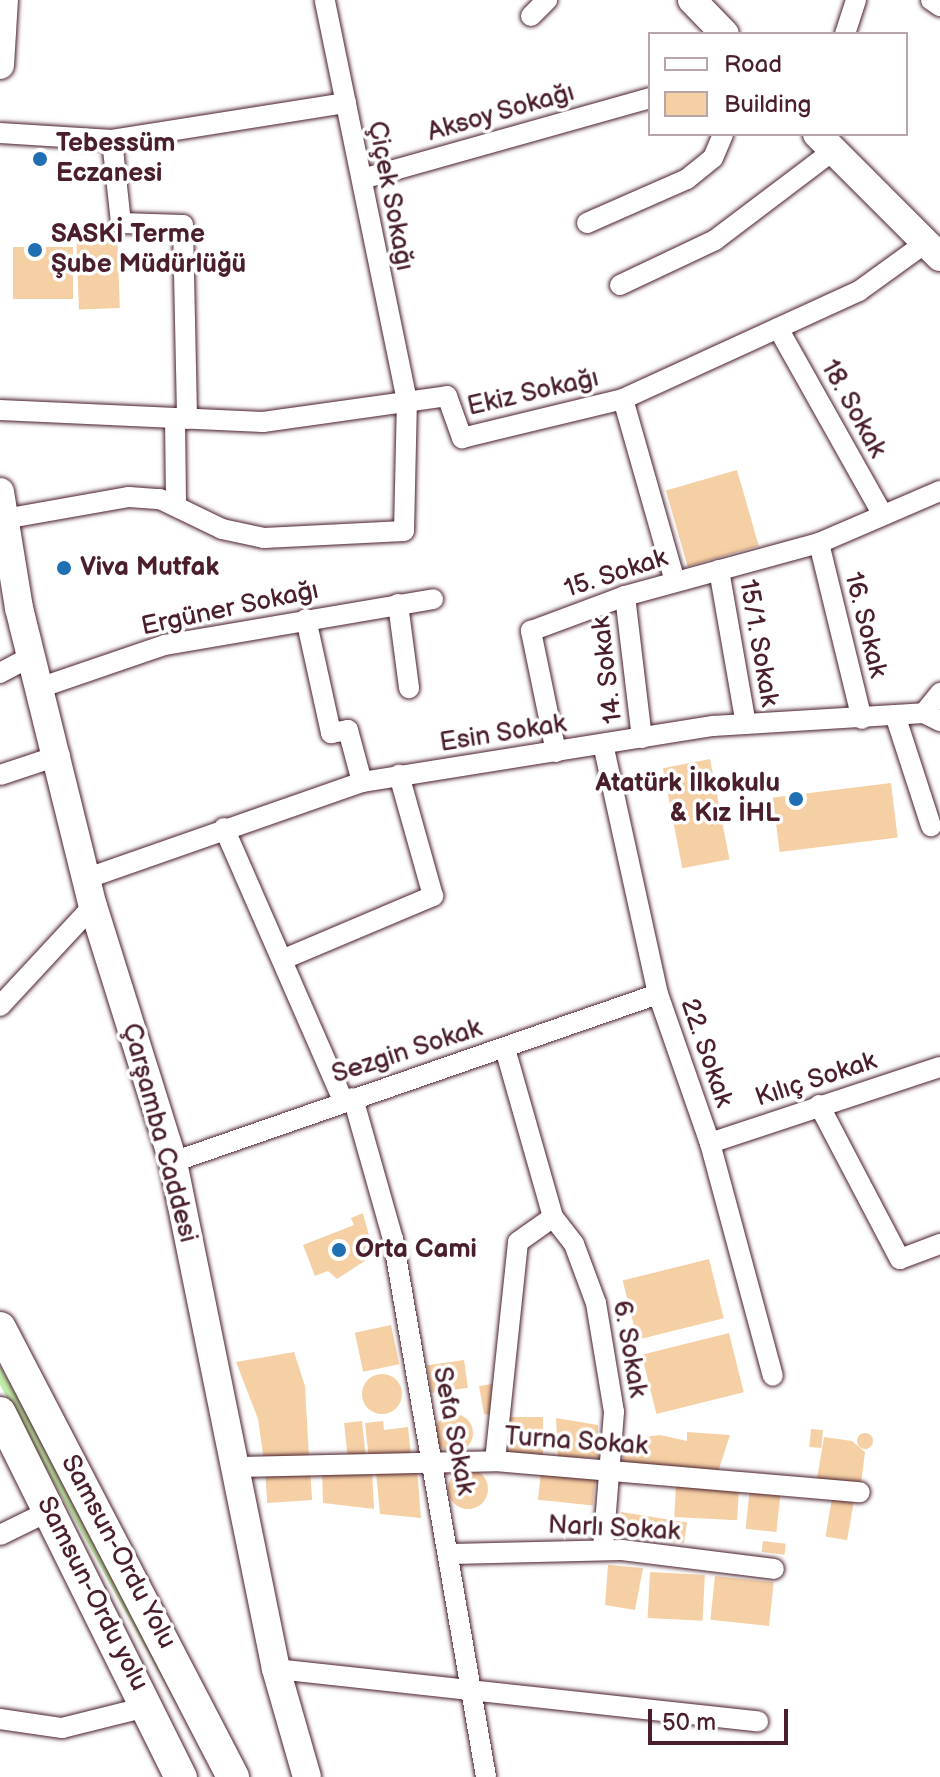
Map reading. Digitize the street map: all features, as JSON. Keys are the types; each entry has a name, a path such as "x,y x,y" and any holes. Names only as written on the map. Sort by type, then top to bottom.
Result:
{"highway":[{"name":"Samsun-Ordu Yolu","path":"0,1328 233,1777"},
{"name":"Samsun-Ordu yolu","path":"0,1413 150,1706 181,1777"}],"main road":[{"path":"692,0 723,32"},
{"path":"0,65 2,15"},
{"path":"826,142 932,250"},
{"name":"Çarşamba Caddesi","path":"2,505 32,656 60,755 93,906 173,1162 239,1467 276,1669 299,1771"}],"street":[{"name":"Çiçek Sokağı","path":"176,506 222,529 264,538 404,531 407,401 366,178 346,103 325,0"},
{"path":"531,16 547,0"},
{"path":"846,32 856,0"},
{"path":"931,0 940,6"},
{"name":"Aksoy Sokağı","path":"366,178 648,99"},
{"path":"0,133 112,140 346,103"},
{"path":"587,223 687,179 713,158 722,136"},
{"path":"2,505 129,497 176,506 181,418 183,225 121,223 112,140"},
{"path":"620,285 715,240 826,142"},
{"name":"Ekiz Sokağı","path":"0,410 263,422 447,396 462,438 623,399 859,291 932,250"},
{"name":"18. Sokak","path":"778,328 883,515"},
{"path":"623,399 675,582"},
{"name":"15. Sokak","path":"556,752 531,631 625,596 819,543 940,491"},
{"name":"16. Sokak","path":"819,543 862,719"},
{"name":"15/1. Sokak","path":"719,570 746,724"},
{"name":"14. Sokak","path":"625,596 642,738"},
{"name":"Ergüner Sokağı","path":"42,687 165,645 433,599"},
{"path":"398,604 409,688"},
{"path":"306,619 331,733 348,730 362,782"},
{"path":"0,673 32,656"},
{"path":"932,717 940,693"},
{"path":"895,715 931,826"},
{"name":"Esin Sokak","path":"88,878 362,782 746,724 895,715 932,717"},
{"name":"22. Sokak","path":"603,744 658,994 710,1143 773,1376"},
{"path":"0,775 60,755"},
{"path":"284,959 433,896 399,775"},
{"name":"Sefa Sokak","path":"224,828 348,1099 393,1239 430,1463 451,1554 486,1777"},
{"path":"0,1006 93,906"},
{"name":"Sezgin Sokak","path":"173,1162 658,994"},
{"name":"6. Sokak","path":"505,1048 553,1217 574,1244 596,1303 614,1412 607,1469 603,1549"},
{"name":"Kılıç Sokak","path":"710,1143 940,1067"},
{"path":"819,1105 900,1259 940,1244"},
{"path":"495,1461 518,1242 553,1217"},
{"name":"Turna Sokak","path":"239,1467 495,1461 860,1492"},
{"path":"0,1535 49,1511"},
{"name":"Narlı Sokak","path":"451,1554 603,1549 774,1569"},
{"path":"276,1669 758,1721"},
{"path":"0,1719 62,1728 150,1706"}],"green space":[{"path":"0,1366 30,1419 217,1777 0,1385"}],"building":[{"path":"117,227 120,308 79,309 76,228"},
{"path":"13,247 73,247 73,299 13,299"},
{"path":"737,470 759,546 688,566 666,490"},
{"path":"710,759 729,859 682,868 663,768"},
{"path":"891,783 898,838 780,852 773,798"},
{"name":"Orta Cami","path":"363,1213 374,1255 337,1279 328,1271 315,1276 303,1245 354,1225 351,1218"},
{"path":"709,1259 724,1318 637,1340 623,1281"},
{"path":"391,1325 399,1364 363,1372 355,1333"},
{"path":"729,1333 744,1392 656,1414 642,1355"},
{"path":"294,1352 305,1386 309,1458 264,1461 258,1419 236,1362"},
{"path":"464,1360 468,1388 431,1393 427,1365"},
{"path":"382,1374 396,1380 402,1394 396,1408 382,1414 368,1408 362,1394 368,1380"},
{"path":"492,1384 490,1415 484,1414 479,1386"},
{"path":"454,1414 468,1419 473,1433 468,1447 454,1452 440,1447 435,1433 440,1419"},
{"path":"510,1417 543,1417 543,1455 510,1455"},
{"path":"556,1418 598,1425 598,1458 558,1457"},
{"path":"362,1421 366,1457 348,1459 344,1423"},
{"path":"383,1421 384,1430 408,1427 411,1456 369,1460 365,1423"},
{"path":"811,1429 823,1430 821,1448 809,1447"},
{"path":"687,1432 730,1435 718,1472 623,1465 624,1440 660,1435 687,1441"},
{"path":"865,1433 873,1441 865,1449 857,1441"},
{"path":"824,1437 852,1441 865,1452 861,1484 817,1479"},
{"path":"310,1469 312,1500 267,1503 265,1472"},
{"path":"417,1469 421,1518 380,1514 376,1472"},
{"path":"468,1469 482,1475 488,1489 482,1503 468,1509 454,1503 448,1489 454,1475"},
{"path":"372,1470 374,1509 323,1503 322,1472"},
{"path":"541,1471 596,1477 593,1506 538,1500"},
{"path":"676,1484 739,1487 737,1520 674,1517"},
{"path":"750,1487 781,1490 776,1532 746,1529"},
{"path":"832,1499 854,1503 847,1540 825,1536"},
{"path":"621,1512 687,1522 684,1543 618,1533"},
{"path":"763,1541 786,1544 784,1555 762,1552"},
{"path":"608,1565 643,1568 635,1610 605,1605"},
{"path":"650,1572 705,1575 703,1621 648,1618"},
{"path":"715,1576 774,1582 769,1626 710,1620"}],"place":[{"name":"Tebessüm Eczanesi","path":"40,159"},
{"name":"SASKİ Terme Şube Müdürlüğü","path":"35,250"},
{"name":"Viva Mutfak","path":"64,568"},
{"name":"Atatürk İlkokulu & Kız İHL","path":"796,799"},
{"name":"Orta Cami","path":"339,1250"}]}
